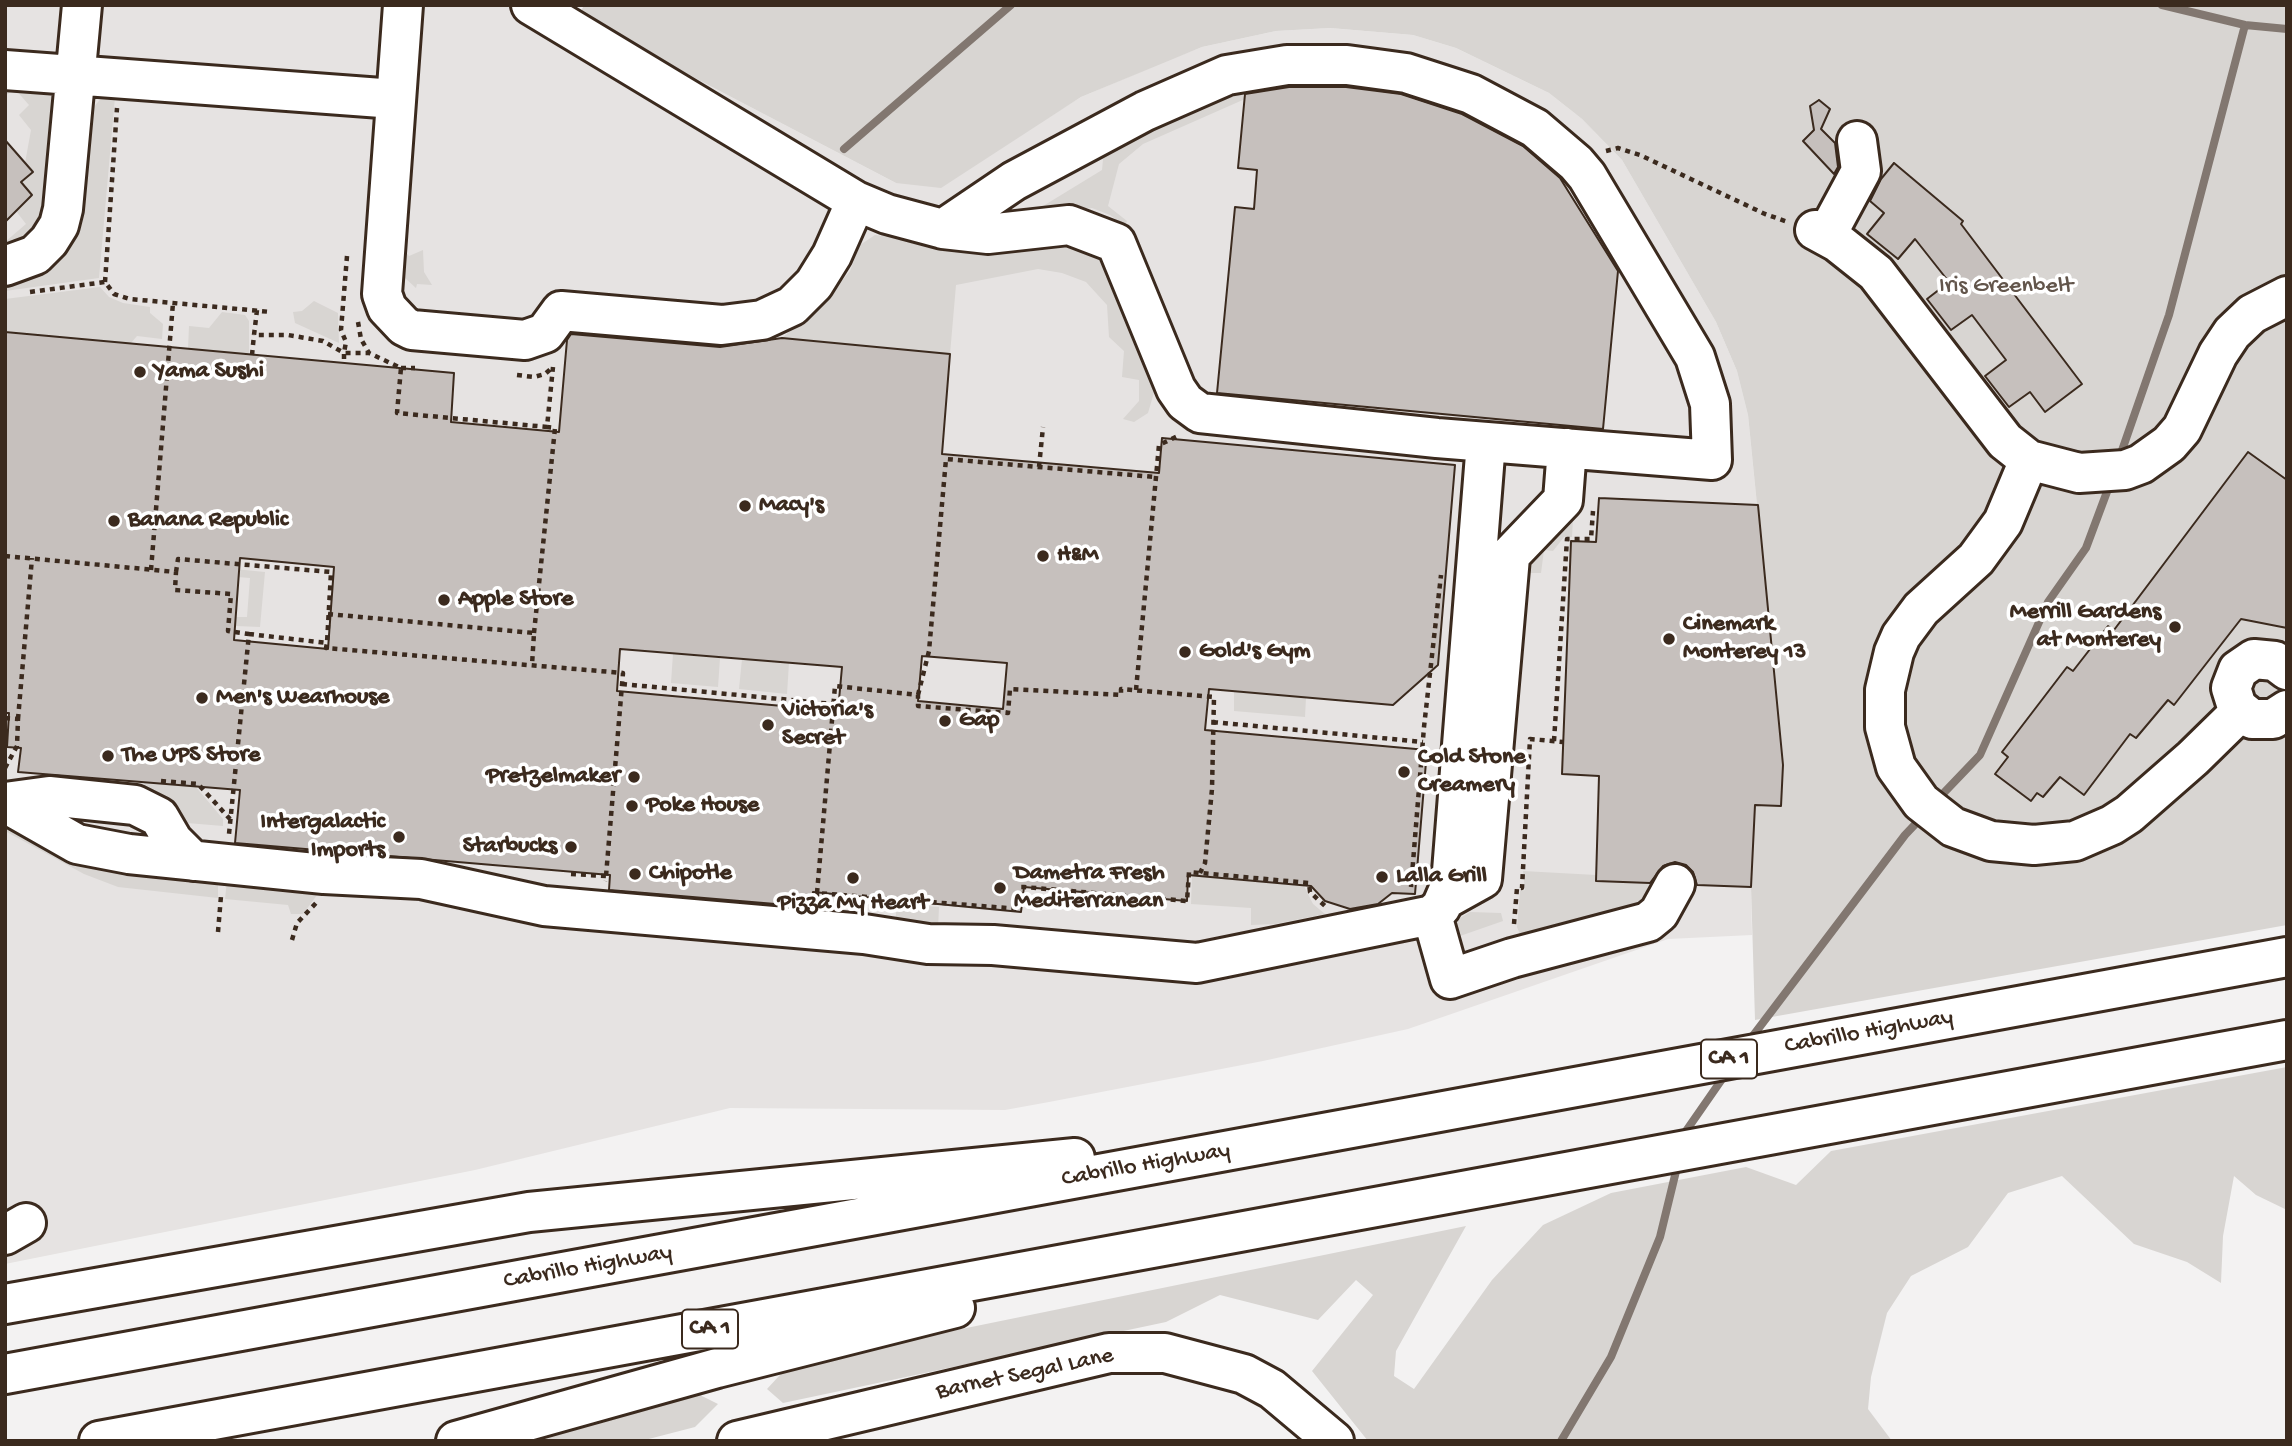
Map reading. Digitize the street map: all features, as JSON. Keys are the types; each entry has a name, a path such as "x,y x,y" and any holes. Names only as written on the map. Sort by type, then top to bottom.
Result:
{"main road":[{"path":"11,280 49,241 59,225 77,77 82,5"},
{"path":"403,5 382,293 387,308 396,320 412,330 525,340 545,333 561,311 722,325 762,320 792,306 814,284 832,255 856,201"},
{"path":"531,5 856,201 887,214 943,229 988,234 1069,225 1116,243 1176,389 1185,402 1200,413 1486,442 1712,460 1710,404 1695,357 1600,197 1576,163 1535,128 1506,111 1439,82 1406,72 1346,65 1255,68 1192,89 1014,181 943,229"},
{"path":"5,70 395,99"},
{"path":"1857,141 1861,171 1821,233 1877,272 2005,441 2029,460 2061,470 2097,474 2125,470 2154,456 2182,429 2218,354 2232,333 2252,314 2287,296"},
{"path":"1486,442 1452,869 1439,907 1450,979 1524,955 1648,922 1659,913 1675,884"},
{"path":"1474,602 1488,578 1563,500 1567,448"},
{"path":"2029,460 2019,490 1996,532 1976,559 1921,609 1894,653 1885,690 1885,727 1896,767 1921,802 1953,827 1991,841 2034,845 2075,841 2112,825 2129,814 2200,752 2241,711"},
{"path":"5,803 88,847 324,874 421,879 544,906 850,933 928,944 993,946 1197,963 1439,907 1482,879 1510,557"},
{"path":"2287,670 2276,661 2254,659 2238,670 2231,688 2232,698 2241,711 2252,719 2273,719 2287,710"},
{"name":"Cabrillo Highway","path":"5,1374 2287,957"},
{"name":"CA 1","path":"99,1441 2287,1040"},
{"path":"5,1304 452,1223 569,1207 1062,1157 1172,1161"},
{"path":"456,1441 771,1354 1320,1217"},
{"name":"Barnet Segal Lane","path":"737,1441 1108,1353 1165,1353 1244,1374 1272,1389 1334,1441"}],"path":[{"path":"117,106 105,282 114,294 173,303 271,312"},
{"path":"1576,163 1594,153 1618,148 1640,155 1765,214 1821,233"},
{"path":"344,362 346,342 341,330 348,256"},
{"path":"11,280 105,282"},
{"path":"151,570 173,303"},
{"path":"252,355 257,310"},
{"path":"254,335 288,335 323,341 344,353 369,353"},
{"path":"401,368 415,368"},
{"path":"532,665 555,428 547,427"},
{"path":"1040,467 1043,427"},
{"path":"1136,690 1159,445 1175,436 1184,435"},
{"path":"1156,477 946,459 929,651 918,695 918,706 1008,713 1010,689 1121,695 1121,689 1214,697 1212,789 1205,863 1200,873"},
{"path":"1554,741 1567,539 1591,538 1593,508"},
{"path":"5,556 176,572"},
{"path":"5,768 17,746 32,558"},
{"path":"327,643 228,631 231,594 175,590 177,559 331,572 327,643 326,648 623,673 604,891"},
{"path":"1399,890 1411,888 1442,565"},
{"path":"328,614 534,633"},
{"path":"226,844 249,634"},
{"path":"622,684 833,704"},
{"path":"817,904 835,686 918,695"},
{"path":"5,718 18,719"},
{"path":"1213,722 1423,743"},
{"path":"1524,955 1514,922 1517,888 1522,888 1530,739 1563,742"},
{"path":"817,893 995,909 1019,909 1021,887 1187,901 1189,872 1308,883 1316,899 1332,911"},
{"path":"563,873 606,876"},
{"path":"218,932 221,896"},
{"path":"292,940 297,923 310,910"}],"shaded area":[{"path":"5,5 561,5 578,17 896,183 1015,138 1081,97 1166,61 1202,47 1276,31 1330,28 1413,35 1456,48 1549,93 1582,119 1622,160 1716,322 1737,371 1748,415 1783,765 1781,806 1756,805 1751,887 1752,935 1668,939 1408,1029 1263,1061 1049,1102 1005,1110 730,1108 475,1170 5,1264"}],"green space":[{"name":"Iris Greenbelt","path":"584,5 2287,5 2287,925 1755,1020 1751,887 1755,805 1781,806 1783,765 1748,415 1737,371 1716,322 1622,160 1582,119 1549,93 1456,48 1413,35 1330,28 1276,31 1202,47 1081,97 941,188 896,183 578,17"},
{"path":"5,83 48,88 58,103 48,212 30,240 5,251 5,242 26,224 16,211 32,195 21,182 33,172 25,163 31,130 19,115 29,105 15,89 5,96"},
{"path":"1237,85 1245,99 1143,144 1119,164 1108,206 1127,221 1125,226 1110,215 1092,208 1030,214 1102,170 1104,149"},
{"path":"103,96 115,97 99,278 5,291 5,281 19,278 88,114"},
{"path":"875,235 980,248 1096,241 1155,389 1148,413 1134,422 1123,419 1139,401 1139,380 1122,377 1124,351 1109,337 1107,305 1086,282 1062,273 1038,269 956,285 950,354 782,338 827,299 850,271 860,245"},
{"path":"402,248 409,256 423,250 424,272 432,285 417,284 416,288 405,278 401,269"},
{"path":"100,287 109,297 123,303 150,307 150,313 163,324 162,339 137,336 130,344 5,332 5,299"},
{"path":"314,301 338,313 339,343 295,323 293,312 302,311"},
{"path":"222,312 245,315 249,321 249,354 188,349 189,326 209,328"},
{"path":"1573,519 1572,537 1564,537 1553,551 1544,550 1541,573 1520,573 1561,521"},
{"path":"184,564 265,572 260,627 236,626 236,617 247,617 250,578 213,575"},
{"path":"673,654 720,658 718,687 671,683"},
{"path":"742,659 789,663 787,694 739,689"},
{"path":"1234,691 1306,698 1305,717 1234,711"},
{"path":"144,782 195,786 223,819 223,826 187,823 176,805 144,787"},
{"path":"5,821 218,880 218,898 118,887 84,874 5,831"},
{"path":"1523,871 1596,875 1596,881 1660,884 1633,915 1522,939 1517,927 1520,891 1525,890"},
{"path":"1192,876 1304,886 1313,904 1325,914 1275,924 1251,925 1251,908 1191,904"},
{"path":"227,880 318,891 303,914 291,914 288,905 225,899"},
{"path":"897,904 939,907 938,929 895,924"},
{"path":"1470,912 1501,913 1503,921 1460,936 1467,957 1458,947 1453,928 1455,921"},
{"path":"2287,1067 2287,1210 2256,1195 2234,1176 2223,1236 2221,1283 2187,1262 2134,1244 2062,1176 2008,1193 1968,1247 1911,1276 1887,1313 1871,1377 1868,1409 1892,1441 1368,1441 1312,1371 1373,1295 1356,1280 1318,1320 1220,1295 1166,1322 783,1403 767,1389 790,1364 1466,1226 1396,1351 1394,1376 1414,1389 1492,1280 1543,1225 1611,1193 1746,1167 1796,1185 1831,1151"},
{"path":"698,1394 718,1404 695,1427 641,1441 517,1441"}],"building":[{"path":"1289,87 1346,87 1401,94 1462,114 1523,146 1560,178 1618,271 1603,429 1217,393 1235,207 1254,209 1257,170 1238,168 1245,94"},
{"path":"1819,100 1830,109 1821,129 1835,143 1838,167 1834,174 1803,141 1814,130 1810,106"},
{"path":"5,140 33,172 21,182 32,195 5,222"},
{"path":"1894,163 1963,221 1961,224 2082,384 2045,412 2030,392 2009,407 1985,376 2006,360 1972,315 1951,330 1927,299 1949,282 1915,239 1898,259 1867,234 1884,213 1870,201 1881,179"},
{"path":"5,332 454,373 451,422 559,432 567,340 571,334 720,347 782,338 950,354 942,454 1159,473 1162,438 1455,465 1438,665 1393,705 1209,689 1205,730 1427,750 1415,894 1392,893 1378,904 1350,909 1325,901 1311,886 1188,875 1187,901 1024,887 1021,912 813,892 811,907 609,890 610,875 235,843 240,790 18,772 21,748 7,747 9,713 5,713","holes":["240,558 334,567 328,649 234,640","620,649 842,667 838,711 617,691","922,656 1007,663 1003,709 918,701"]},
{"name":"Merrill Gardens at Monterey","path":"2248,452 2287,480 2287,628 2241,619 2174,705 2168,700 2136,738 2130,734 2084,795 2060,777 2043,797 2037,793 2031,801 1995,774 2008,757 2002,752 2067,667 2073,671 2108,626 2114,630"},
{"name":"Cinemark Monterey 13","path":"1599,498 1758,505 1783,765 1781,806 1755,805 1751,887 1697,885 1693,872 1686,865 1675,862 1663,866 1650,883 1596,881 1599,776 1562,774 1571,541 1596,542"}],"waterway":[{"path":"844,149 1011,5"},
{"path":"2162,5 2245,25 2287,29"},
{"path":"2119,459 2169,315 2245,25"},
{"path":"1936,801 1980,755 2048,602 2086,548 2111,481"},
{"path":"1749,1041 1905,835 1923,816"},
{"path":"1684,1140 1686,1131 1727,1072"},
{"path":"1561,1441 1611,1357 1660,1237 1678,1163"}],"place":[{"name":"Yama Sushi","path":"140,372"},
{"name":"Macy's","path":"745,506"},
{"name":"Banana Republic","path":"114,521"},
{"name":"H&M","path":"1043,556"},
{"name":"Apple Store","path":"444,600"},
{"name":"Merrill Gardens at Monterey","path":"2175,627"},
{"name":"Cinemark Monterey 13","path":"1669,639"},
{"name":"Gold's Gym","path":"1185,652"},
{"name":"Men's Wearhouse","path":"202,698"},
{"name":"Gap","path":"945,721"},
{"name":"Victoria's Secret","path":"768,725"},
{"name":"The UPS Store","path":"108,756"},
{"name":"Cold Stone Creamery","path":"1404,772"},
{"name":"Pretzelmaker","path":"634,777"},
{"name":"Poke House","path":"632,806"},
{"name":"Intergalactic Imports","path":"399,837"},
{"name":"Starbucks","path":"571,847"},
{"name":"Chipotle","path":"635,874"},
{"name":"Lalla Grill","path":"1382,877"},
{"name":"Pizza My Heart","path":"853,878"},
{"name":"Dametra Fresh Mediterranean","path":"1000,888"}]}
